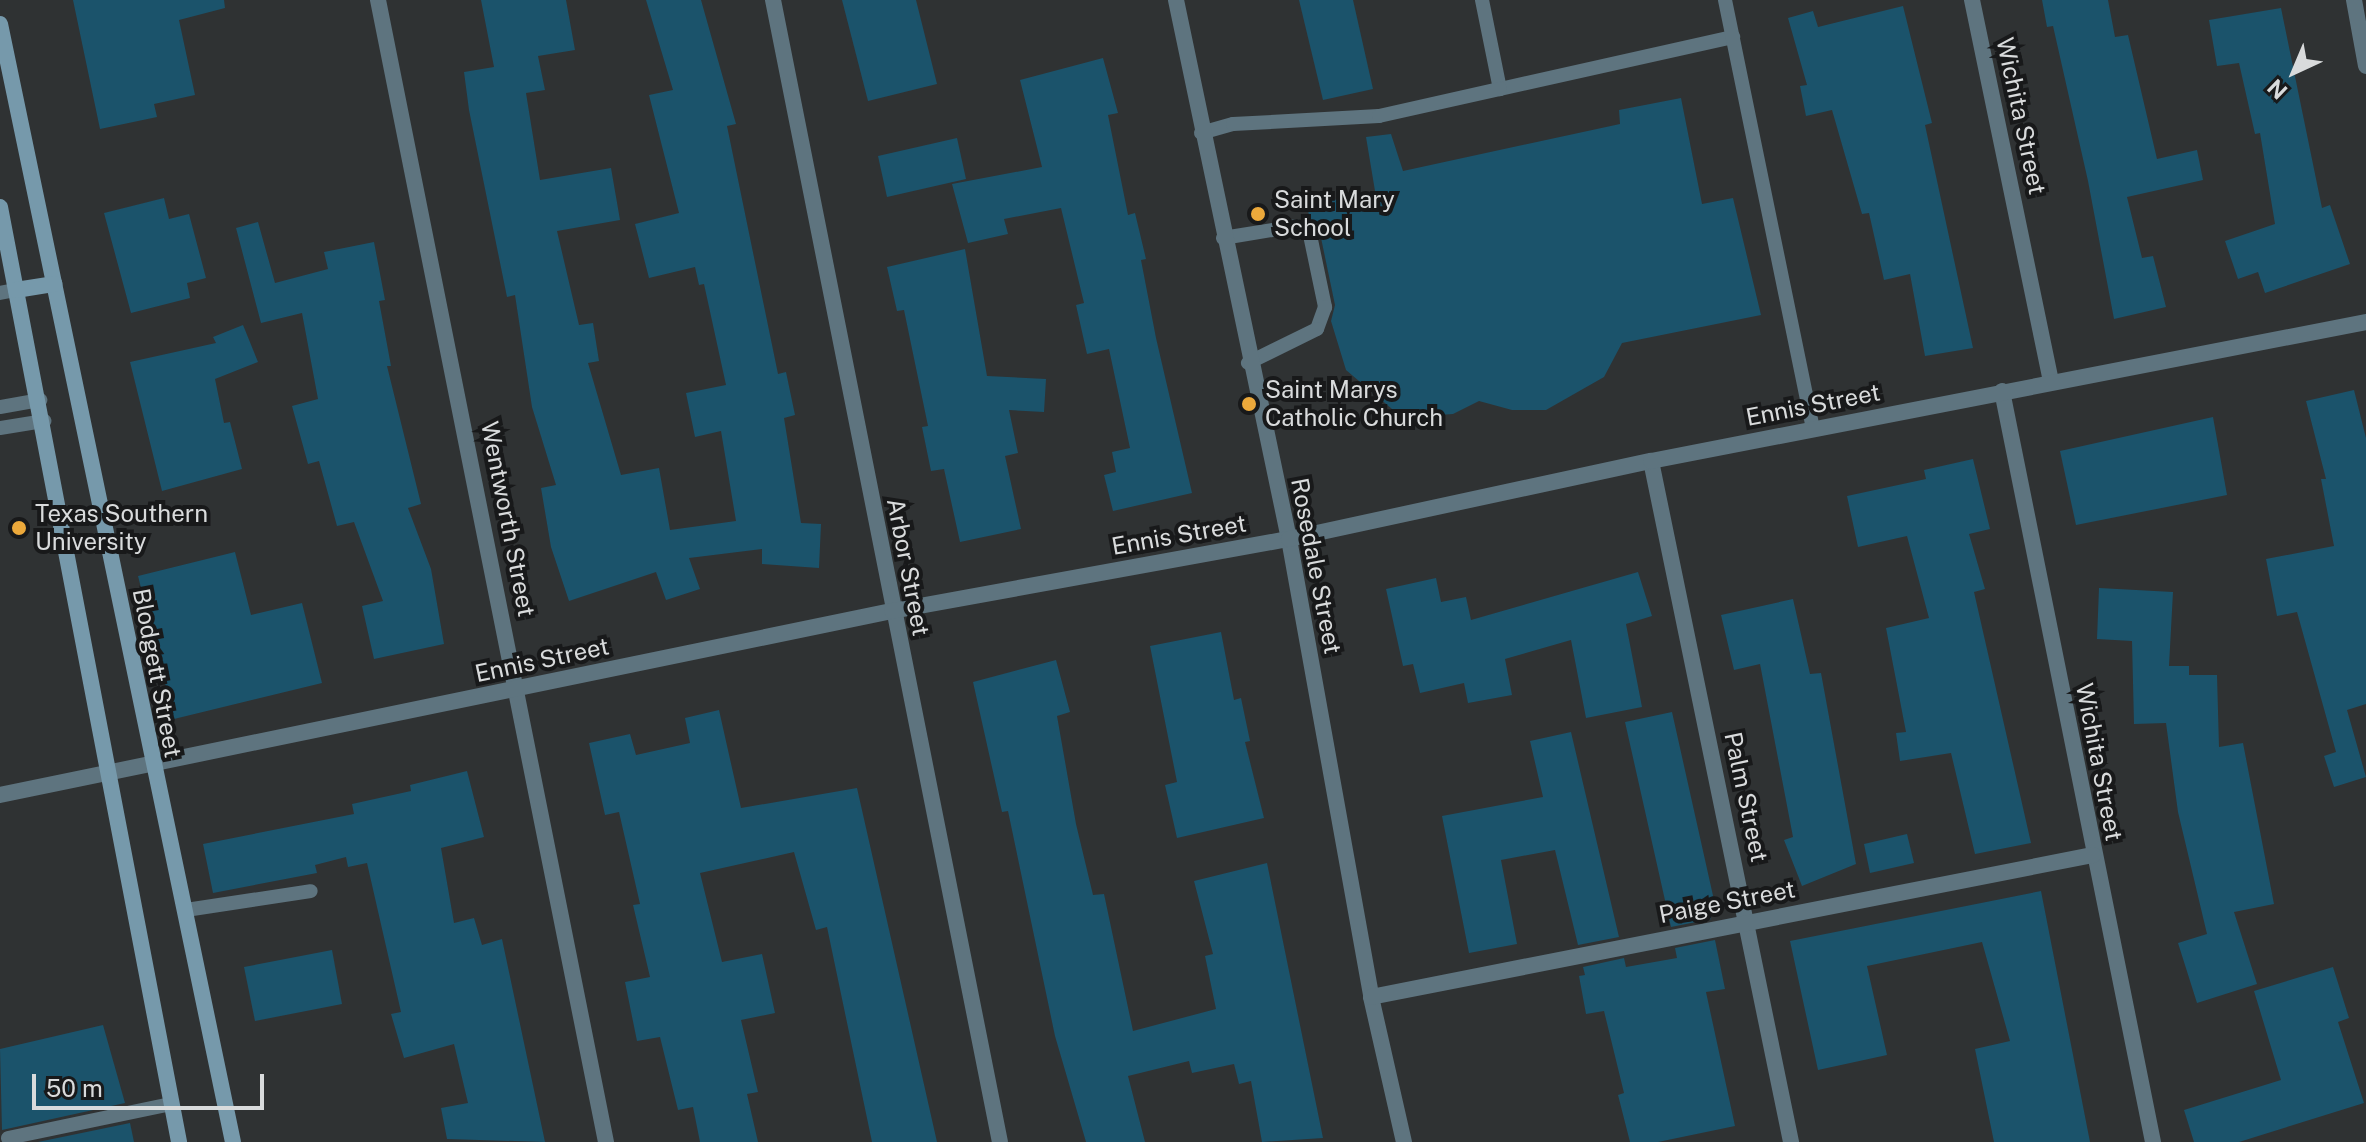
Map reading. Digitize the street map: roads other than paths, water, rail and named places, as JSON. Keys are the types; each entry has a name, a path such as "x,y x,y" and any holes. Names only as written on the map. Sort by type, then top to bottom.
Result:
{"main road":[{"name":"Blodgett Street","path":"0,24 151,766 186,910 233,1142"},
{"path":"0,207 8,292 40,400 179,1142"},
{"path":"8,292 55,284"}],"street":[{"name":"Wentworth Street","path":"378,0 606,1142"},
{"name":"Arbor Street","path":"773,0 892,611 1000,1142"},
{"name":"Rosedale Street","path":"1176,0 1248,363 1289,539 1371,997 1404,1142"},
{"name":"Wichita Street","path":"1972,0 2051,382"},
{"path":"2354,0 2366,66"},
{"name":"Ennis Street","path":"0,795 892,611 1289,539 1651,461 2366,322"},
{"name":"Wichita Street","path":"2002,391 2153,1142"},
{"name":"Palm Street","path":"1651,461 1791,1142"},
{"name":"Paige Street","path":"1371,997 2093,855"}],"lane":[{"path":"1482,0 1500,89"},
{"path":"1725,0 1813,429"},
{"path":"1201,133 1233,124 1379,116 1733,37"},
{"path":"1223,238 1296,226 1310,235 1325,307 1317,329 1248,363"},
{"path":"0,407 40,400"},
{"path":"0,428 44,421"},
{"path":"186,910 311,891"},
{"path":"8,1138 171,1104"}],"place":[{"name":"Saint Mary School","path":"1258,214"},
{"name":"Saint Marys Catholic Church","path":"1249,404"},
{"name":"Texas Southern University","path":"19,528"}]}
